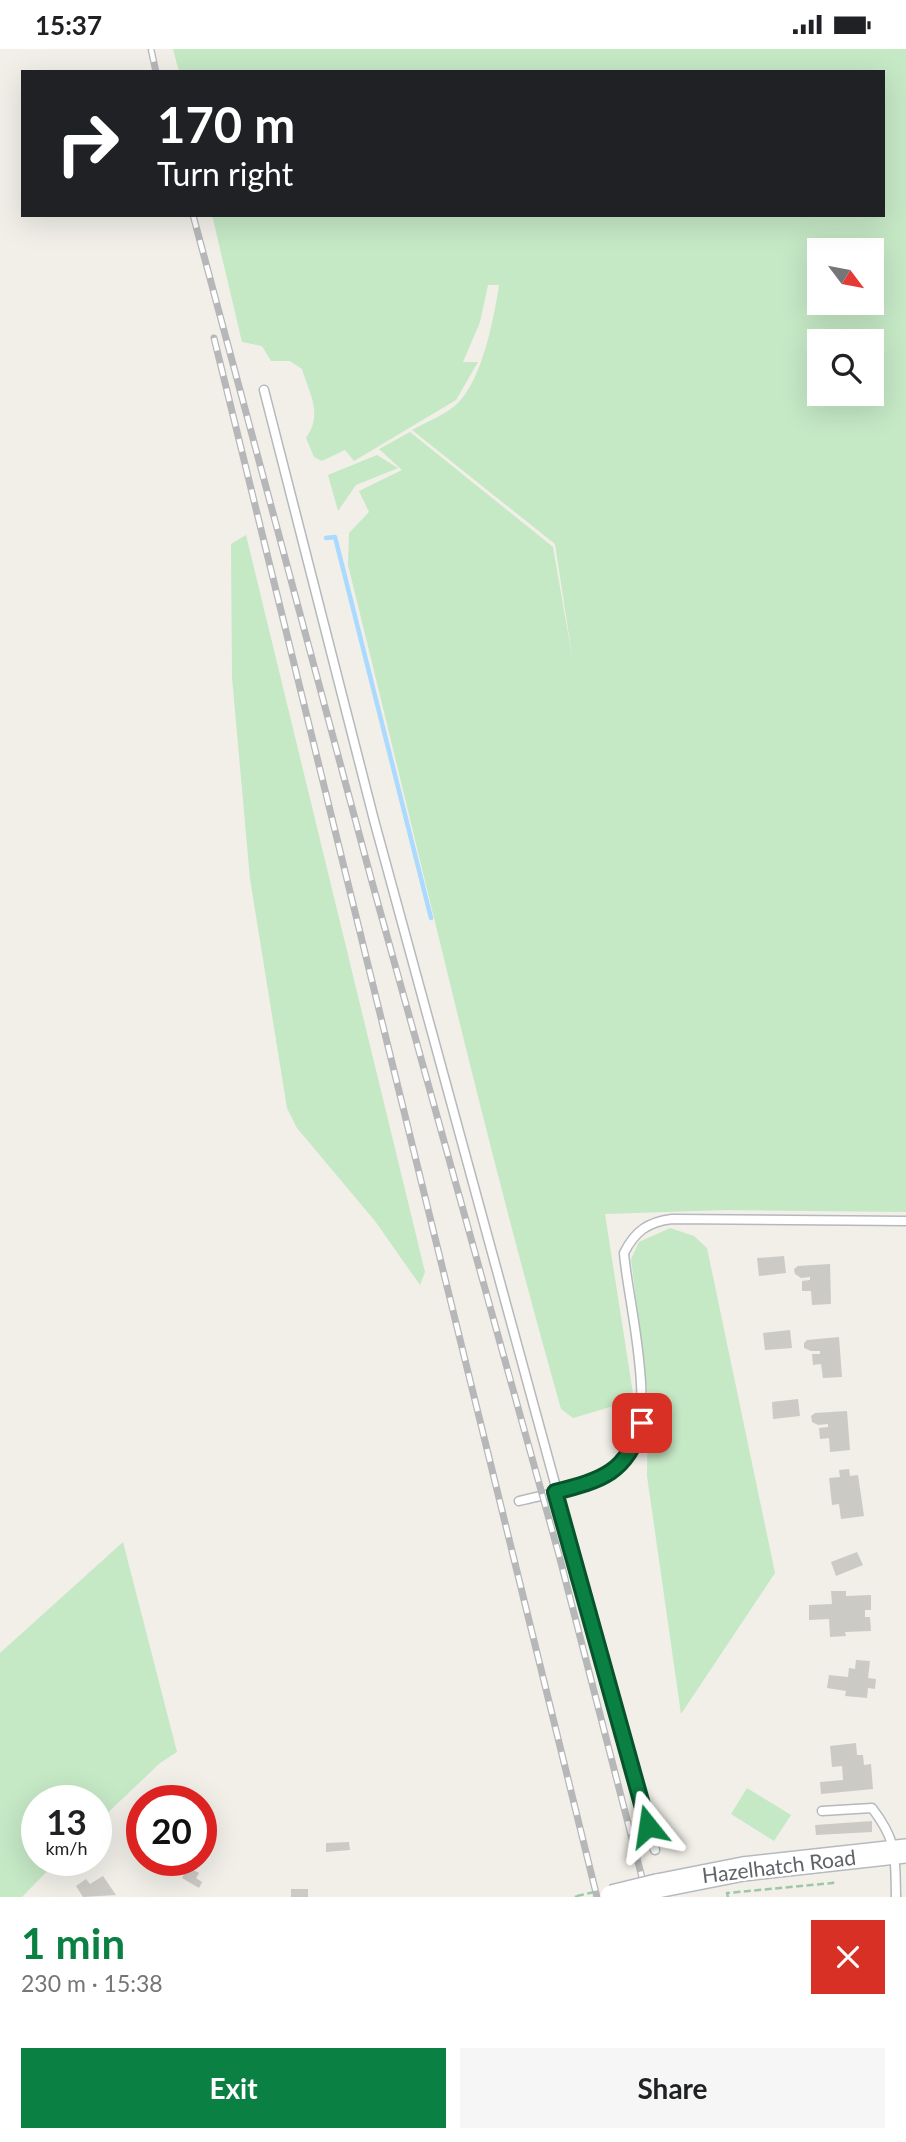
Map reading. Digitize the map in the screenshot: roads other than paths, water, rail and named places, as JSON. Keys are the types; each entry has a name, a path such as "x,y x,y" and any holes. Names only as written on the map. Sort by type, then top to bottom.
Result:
{"main road":[{"name":"Hazelhatch Road","path":"612,1897 743,1869 900,1851"}],"lane":[{"path":"264,390 373,820 655,1850"},
{"path":"519,1500 597,1479 620,1467 637,1441 642,1423 643,1402 624,1253 640,1230 654,1221 673,1219 906,1221"},
{"path":"822,1811 872,1808 890,1831 900,1851 896,1897"}],"waterway":[{"path":"326,538 335,537 431,918"}],"railway":[{"path":"151,49 156,70"},
{"path":"194,217 372,882 559,1555 647,1897"},
{"path":"214,338 597,1897"}]}
